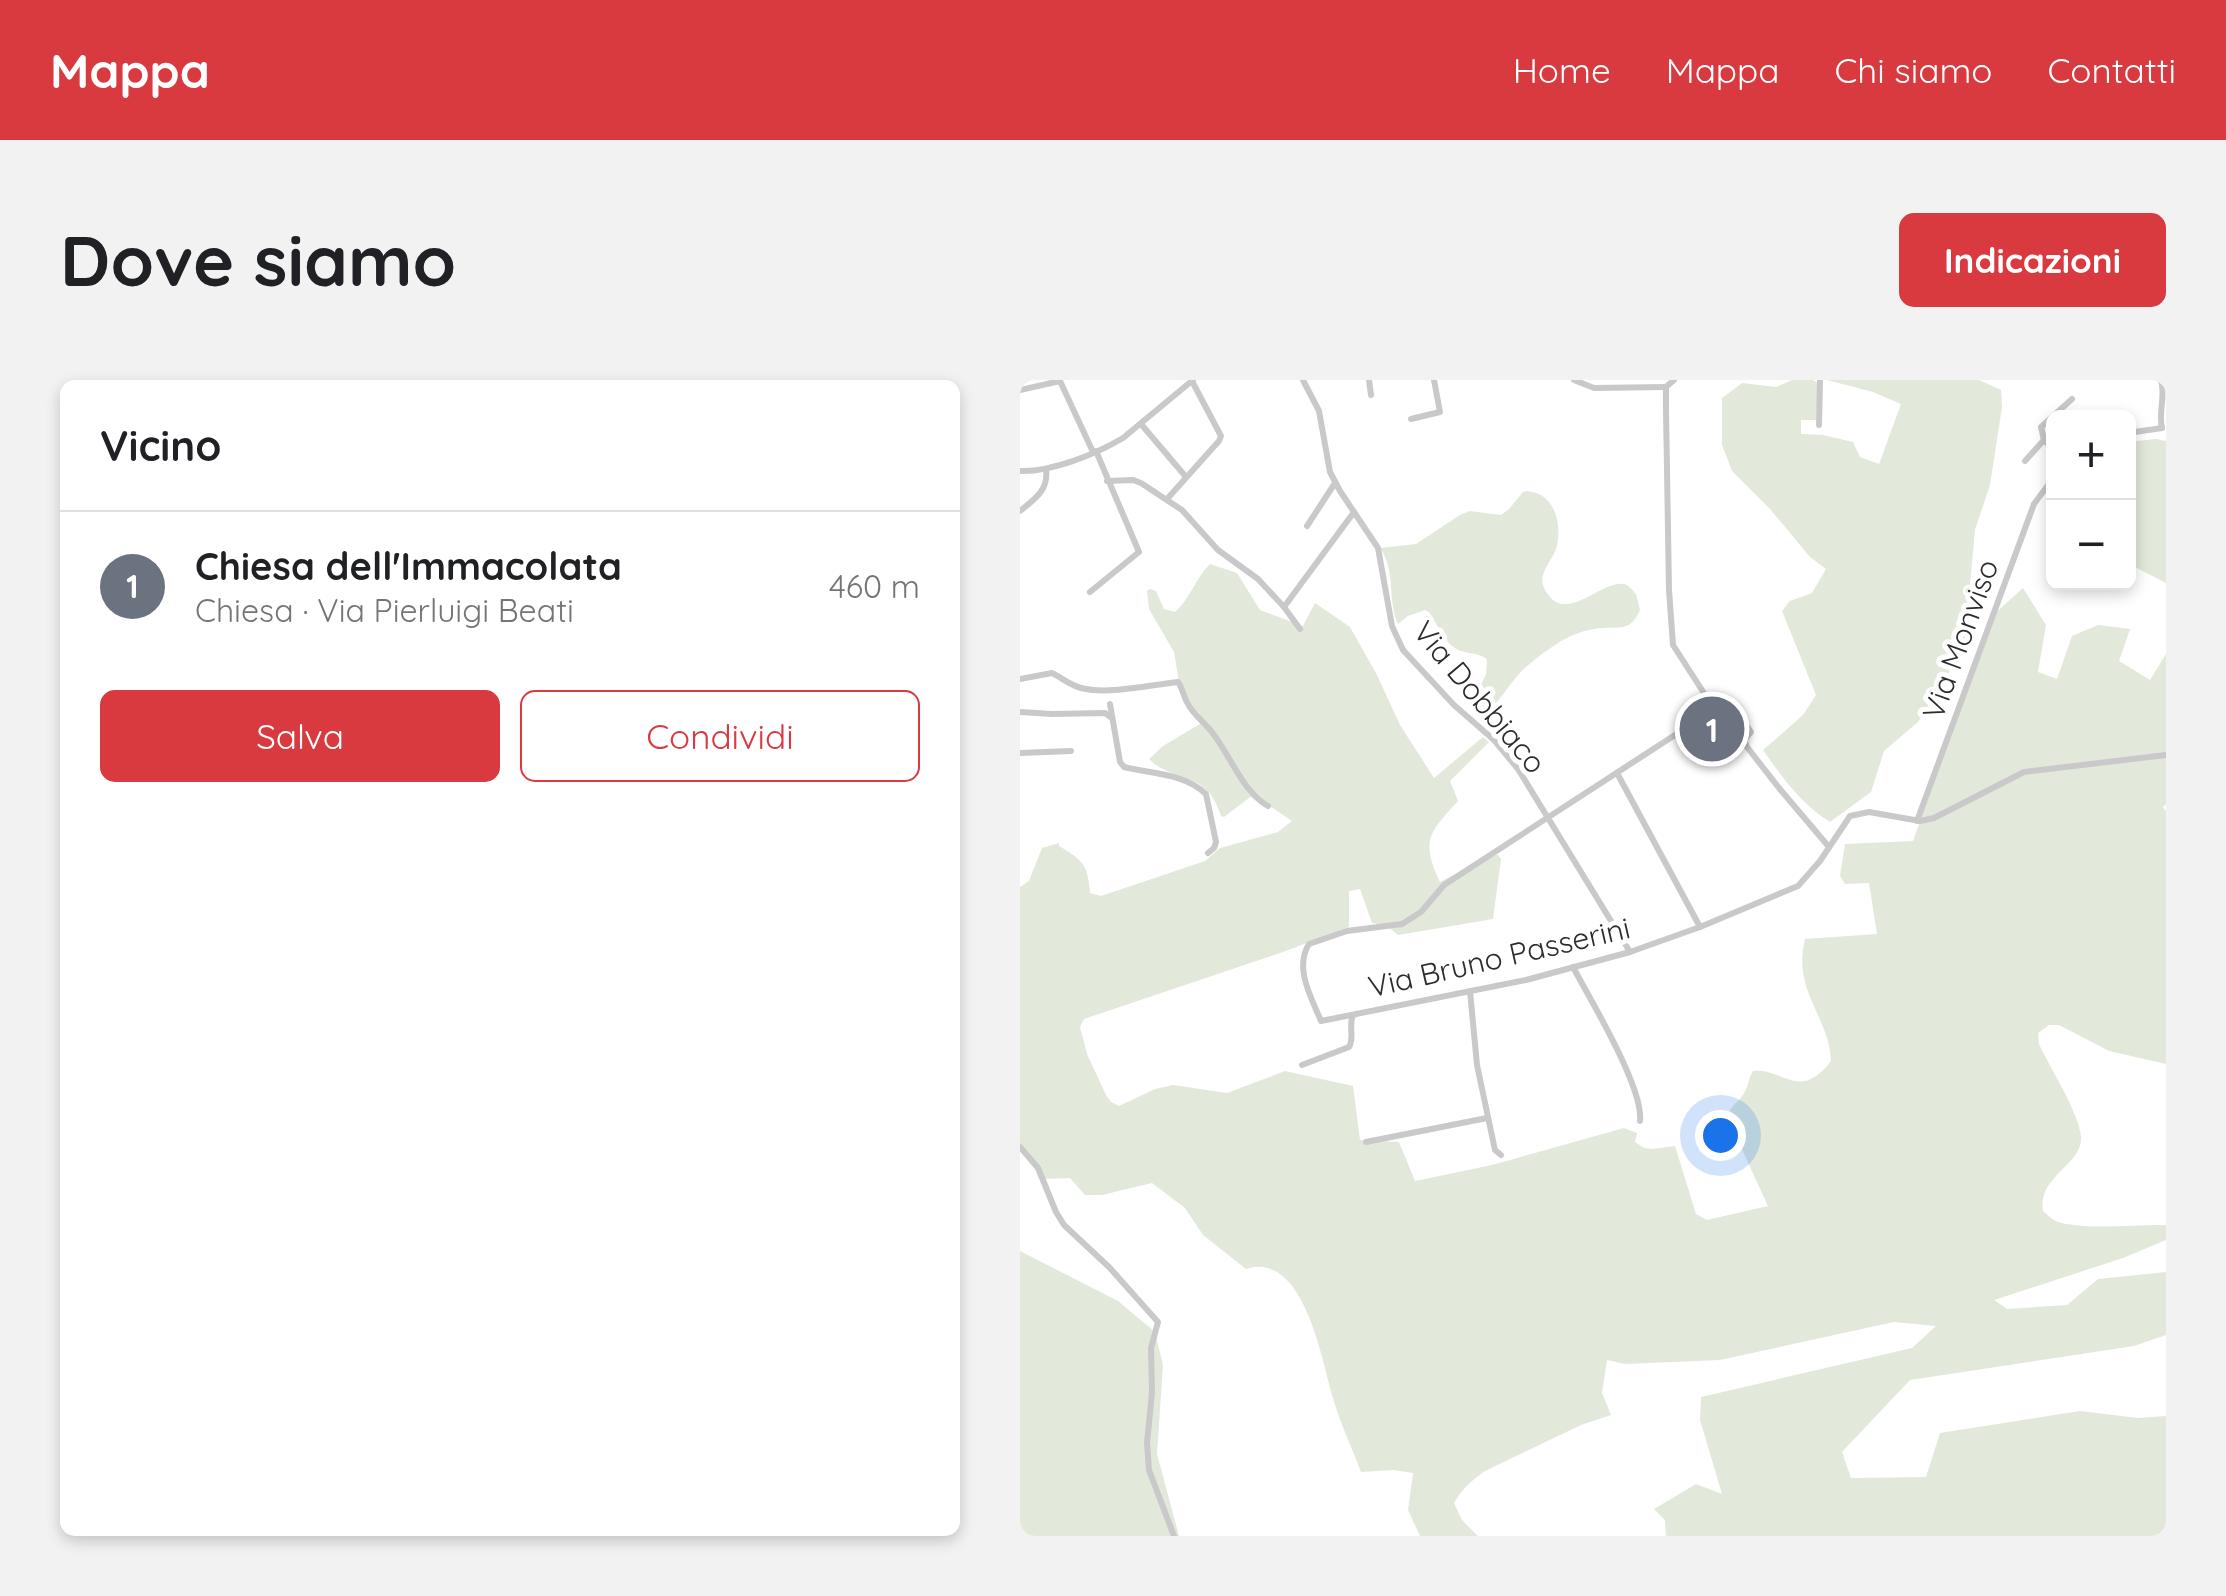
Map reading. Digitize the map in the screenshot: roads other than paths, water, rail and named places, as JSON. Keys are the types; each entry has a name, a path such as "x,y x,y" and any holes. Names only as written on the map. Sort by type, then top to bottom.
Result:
{"street":[{"path":"1020,390 1061,380 1139,552 1090,592"},
{"path":"1020,471 1046,469 1123,438 1192,380 1219,441 1167,499"},
{"name":"Via Dobbiaco","path":"1303,380 1319,411 1330,472 1378,548 1392,626 1403,650 1454,705 1494,740 1518,770 1630,952"},
{"path":"1369,380 1371,395"},
{"path":"1411,420 1440,412 1434,380"},
{"path":"1574,380 1666,386 1674,380"},
{"path":"1819,425 1820,380"},
{"path":"2136,432 2164,430 2160,421 2161,380"},
{"path":"1666,386 1673,645 1715,710 1727,722 1741,718 1751,732 1744,740 1747,747 1829,847"},
{"path":"2025,461 2044,440 2041,427 2072,399"},
{"path":"1141,424 1186,476"},
{"path":"1020,511 1044,488 1046,469"},
{"path":"1107,481 1133,480 1167,499 1192,519 1208,542 1258,579 1300,629"},
{"path":"1307,526 1336,483"},
{"name":"Via Monviso","path":"1918,821 2034,504 2046,488"},
{"path":"1284,607 1354,512"},
{"path":"1020,678 1052,673 1086,689 1178,682 1187,703 1218,738 1241,777 1268,806"},
{"path":"1110,704 1124,767 1170,776 1206,794 1216,842 1208,852"},
{"path":"1547,820 1715,710"},
{"path":"1020,712 1106,713 1113,720"},
{"path":"1020,754 1071,751"},
{"path":"1918,821 1934,818 2024,772 2166,755"},
{"path":"1617,772 1700,927"},
{"name":"Via Bruno Passerini","path":"1547,820 1444,885 1413,918 1402,924 1347,931 1310,944 1302,967 1321,1021 1526,980 1630,952 1798,886 1850,816 1879,813 1918,821"},
{"path":"1573,968 1623,1064 1640,1106 1640,1121"},
{"path":"1470,991 1487,1118 1495,1150 1501,1155"},
{"path":"1302,1065 1349,1047 1354,1014"},
{"path":"1366,1142 1487,1118"},
{"path":"1020,1147 1038,1168 1064,1225 1109,1267 1158,1322 1150,1348 1149,1470 1174,1536"}],"place":[{"name":"Chiesa dell'Immacolata","path":"1712,729"}]}
